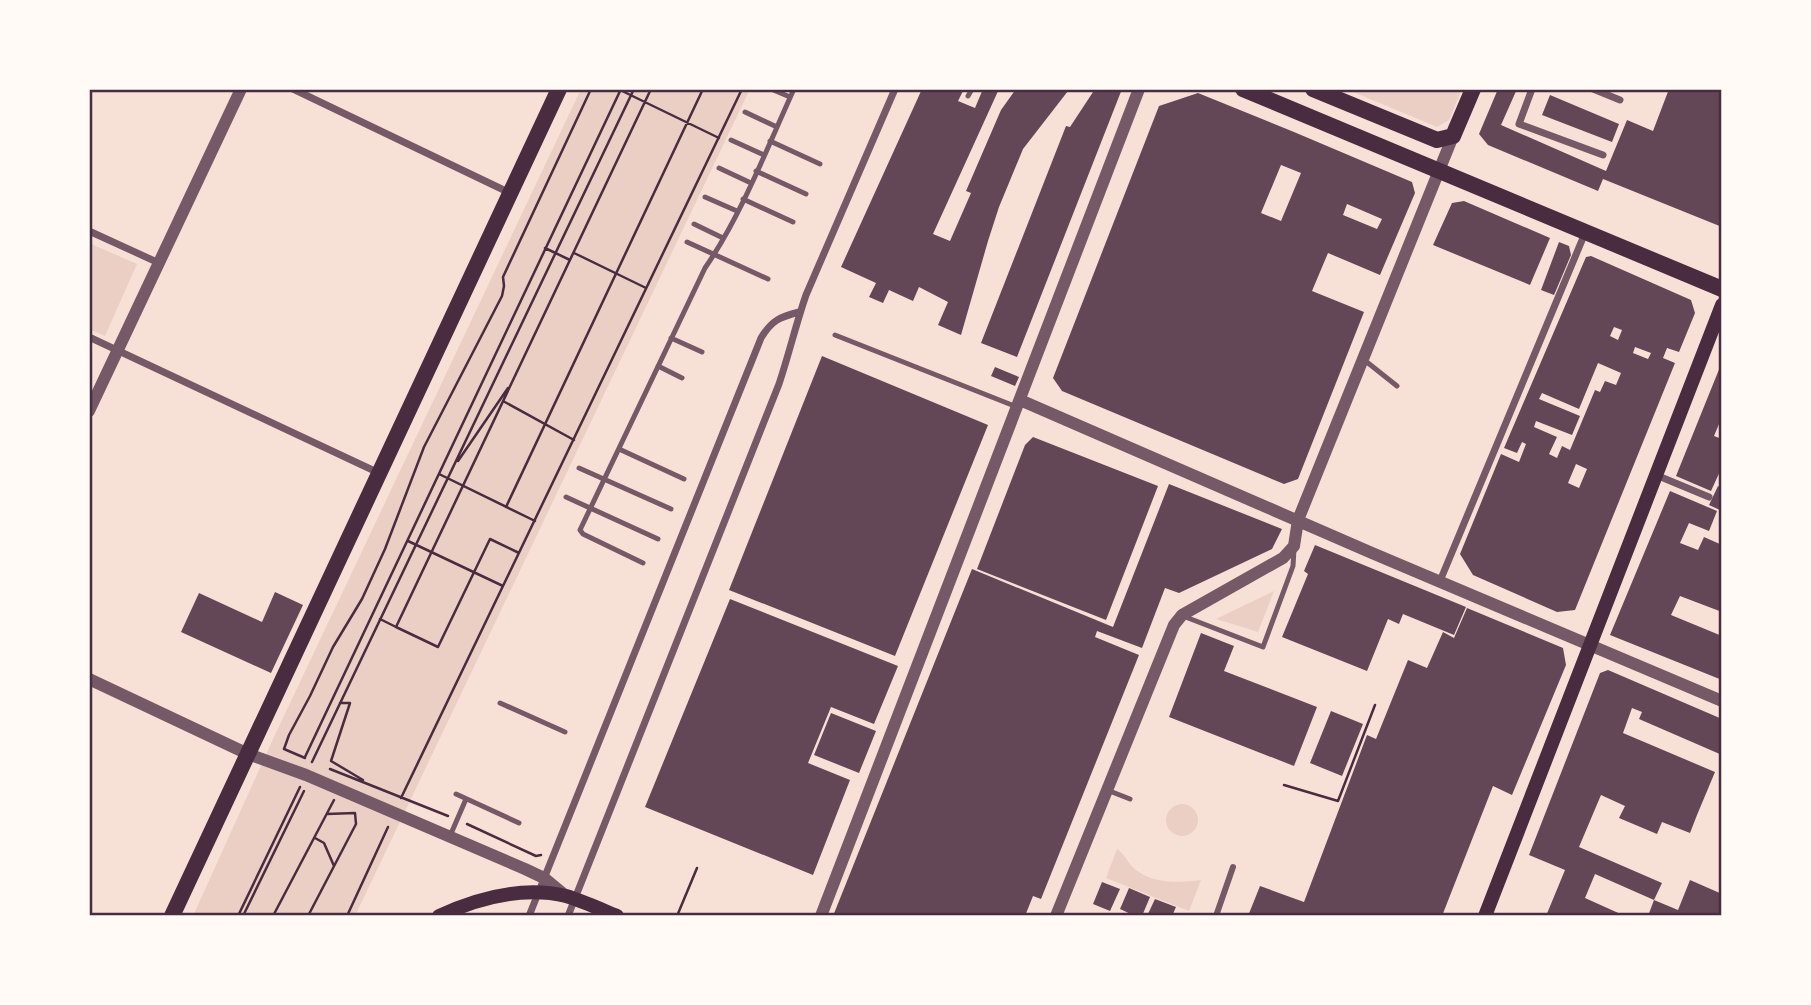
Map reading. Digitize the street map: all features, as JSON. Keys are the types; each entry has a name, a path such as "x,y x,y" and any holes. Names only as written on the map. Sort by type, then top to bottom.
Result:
{"main road":[{"path":"172,916 559,89"},
{"path":"1243,89 1722,289"},
{"path":"1313,89 1437,140 1453,136 1473,89"},
{"path":"1485,916 1722,305"},
{"path":"439,916 477,901 538,892 571,898 617,916"}],"street":[{"path":"89,411 241,89"},
{"path":"293,89 510,193"},
{"path":"568,916 571,898 779,384 799,312 895,89"},
{"path":"821,916 1139,89"},
{"path":"1532,89 1519,124 1603,155"},
{"path":"1592,89 1620,100"},
{"path":"1056,916 1174,625 1182,615 1283,558 1294,546 1298,520 1453,136"},
{"path":"89,231 159,263"},
{"path":"1440,581 1585,231"},
{"path":"528,916 761,338 770,324 799,312"},
{"path":"89,337 379,473"},
{"path":"1019,404 1722,701"},
{"path":"1655,475 1709,497"},
{"path":"89,679 248,754 306,775 544,878 571,898"},
{"path":"1216,916 1233,867"}],"lane":[{"path":"771,89 790,97"},
{"path":"643,563 581,533 580,530 705,268 743,200 794,89"},
{"path":"968,96 972,89"},
{"path":"746,112 777,127"},
{"path":"731,140 764,155"},
{"path":"770,141 820,164"},
{"path":"719,168 751,183"},
{"path":"756,171 806,194"},
{"path":"705,197 737,212"},
{"path":"743,200 793,222"},
{"path":"694,225 723,238"},
{"path":"687,242 768,279"},
{"path":"835,335 1019,404"},
{"path":"671,338 702,352"},
{"path":"1363,359 1397,386"},
{"path":"658,366 682,378"},
{"path":"619,449 684,479"},
{"path":"579,468 671,509"},
{"path":"566,498 658,539"},
{"path":"1182,615 1263,647 1293,566 1294,546"},
{"path":"500,703 565,732"},
{"path":"1107,790 1130,799"},
{"path":"456,794 519,823"},
{"path":"450,836 466,799"}],"path":[{"path":"312,761 284,749 289,734 333,647 362,599 385,550 424,447 502,296 503,277 591,89"},
{"path":"238,916 634,89"},
{"path":"396,626 651,89"},
{"path":"506,507 703,89"},
{"path":"401,798 742,89"},
{"path":"243,916 307,785 304,758 619,90 719,138"},
{"path":"545,248 570,260"},
{"path":"573,253 646,288"},
{"path":"452,469 514,380"},
{"path":"503,401 574,440"},
{"path":"439,474 535,521"},
{"path":"380,619 438,647 490,539 519,553"},
{"path":"407,540 503,586"},
{"path":"340,703 350,703 331,761 372,785"},
{"path":"1284,785 1338,801 1375,705"},
{"path":"324,766 457,820 536,856 554,852"},
{"path":"273,916 335,797"},
{"path":"307,916 356,824 355,813 327,814"},
{"path":"347,916 391,821"},
{"path":"314,837 324,843 334,866"},
{"path":"677,916 697,868"}],"shaded area":[{"path":"581,89 750,89 355,916 193,916 273,739"},
{"path":"1346,89 1462,89 1449,120 1437,127"},
{"path":"89,243 137,264 105,336 89,329"},
{"path":"1274,591 1258,632 1216,619"},
{"path":"1182,804 1193,809 1198,820 1193,831 1182,836 1171,831 1166,820 1171,809"},
{"path":"1117,849 1136,870 1151,878 1176,882 1201,880 1189,911 1106,878"}],"building":[{"path":"922,89 964,89 958,101 975,108 983,89 999,89 933,234 950,241 971,193 966,191 1001,110 1016,89 1068,91 1023,149 999,207 961,335 938,325 948,302 919,287 913,301 889,290 883,303 869,297 876,283 841,267"},
{"path":"1095,89 1122,89 1017,357 981,343 1066,126 1070,127"},
{"path":"1498,89 1517,89 1501,125 1606,171 1627,120 1653,131 1669,89 1722,89 1722,227 1603,179 1598,191 1488,145 1479,134"},
{"path":"1198,93 1412,182 1415,193 1380,275 1328,253 1312,291 1364,312 1298,479 1284,484 1062,391 1053,378 1159,106","holes":["1281,165 1301,173 1281,221 1261,213","1347,204 1382,219 1377,229 1343,215"]},
{"path":"1550,95 1619,124 1612,142 1542,115"},
{"path":"1464,201 1550,238 1530,285 1433,245 1452,203"},
{"path":"1559,242 1569,246 1571,255 1554,295 1541,290"},
{"path":"1591,256 1691,300 1695,313 1679,352 1667,348 1663,358 1675,363 1575,610 1557,612 1473,575 1460,554 1501,454 1519,462 1526,444 1522,442 1517,453 1504,448 1586,257","holes":["1614,327 1622,330 1618,340 1610,336","1635,347 1651,353 1648,359 1633,353","1598,363 1621,373 1616,385 1605,381 1600,392 1595,390 1570,450 1562,446 1557,458 1549,454 1557,437 1534,427 1536,421 1572,435 1580,416 1539,399 1542,393 1579,409","1576,464 1587,469 1579,488 1568,483"]},
{"path":"822,356 988,425 895,656 729,590"},
{"path":"1722,362 1722,417 1714,436 1722,439 1722,467 1711,491 1676,476"},
{"path":"995,367 1019,377 1015,386 991,376"},
{"path":"1033,437 1158,486 1106,620 977,569 1025,445"},
{"path":"1169,484 1282,529 1272,549 1179,593 1165,588 1142,648 1097,631 1095,637 1139,655 1041,899 1033,896 1025,916 833,916 972,569 1113,627"},
{"path":"1718,486 1722,488 1722,511 1709,505"},
{"path":"1670,491 1717,511 1709,531 1689,523 1680,543 1698,550 1704,537 1722,545 1722,612 1680,596 1671,615 1722,636 1722,680 1610,635"},
{"path":"1315,545 1466,607 1454,635 1403,614 1399,624 1388,619 1367,671 1282,637 1308,574 1304,571"},
{"path":"275,592 303,605 271,673 181,632 199,593 262,622"},
{"path":"730,599 898,666 874,724 831,707 808,763 850,780 813,875 645,807"},
{"path":"1467,608 1563,648 1566,665 1512,795 1493,786 1442,916 1248,916 1260,886 1304,902 1367,735 1376,739 1408,660 1427,668 1443,632 1454,638"},
{"path":"1201,633 1234,646 1224,671 1317,707 1294,766 1169,717"},
{"path":"1608,670 1722,719 1722,755 1639,719 1642,712 1632,708 1623,733 1715,772 1690,833 1662,822 1657,834 1619,818 1625,806 1601,795 1579,847 1662,883 1654,900 1595,874 1585,898 1625,916 1546,916 1565,870 1529,855 1600,673"},
{"path":"1331,711 1363,724 1342,776 1310,763"},
{"path":"831,713 876,731 859,773 814,755"},
{"path":"1690,880 1722,894 1722,916 1648,916 1654,900 1678,910"},
{"path":"1102,882 1120,889 1110,911 1093,904"},
{"path":"1129,888 1150,897 1142,916 1135,916 1120,909"},
{"path":"1155,899 1176,907 1172,916 1147,916"}]}
